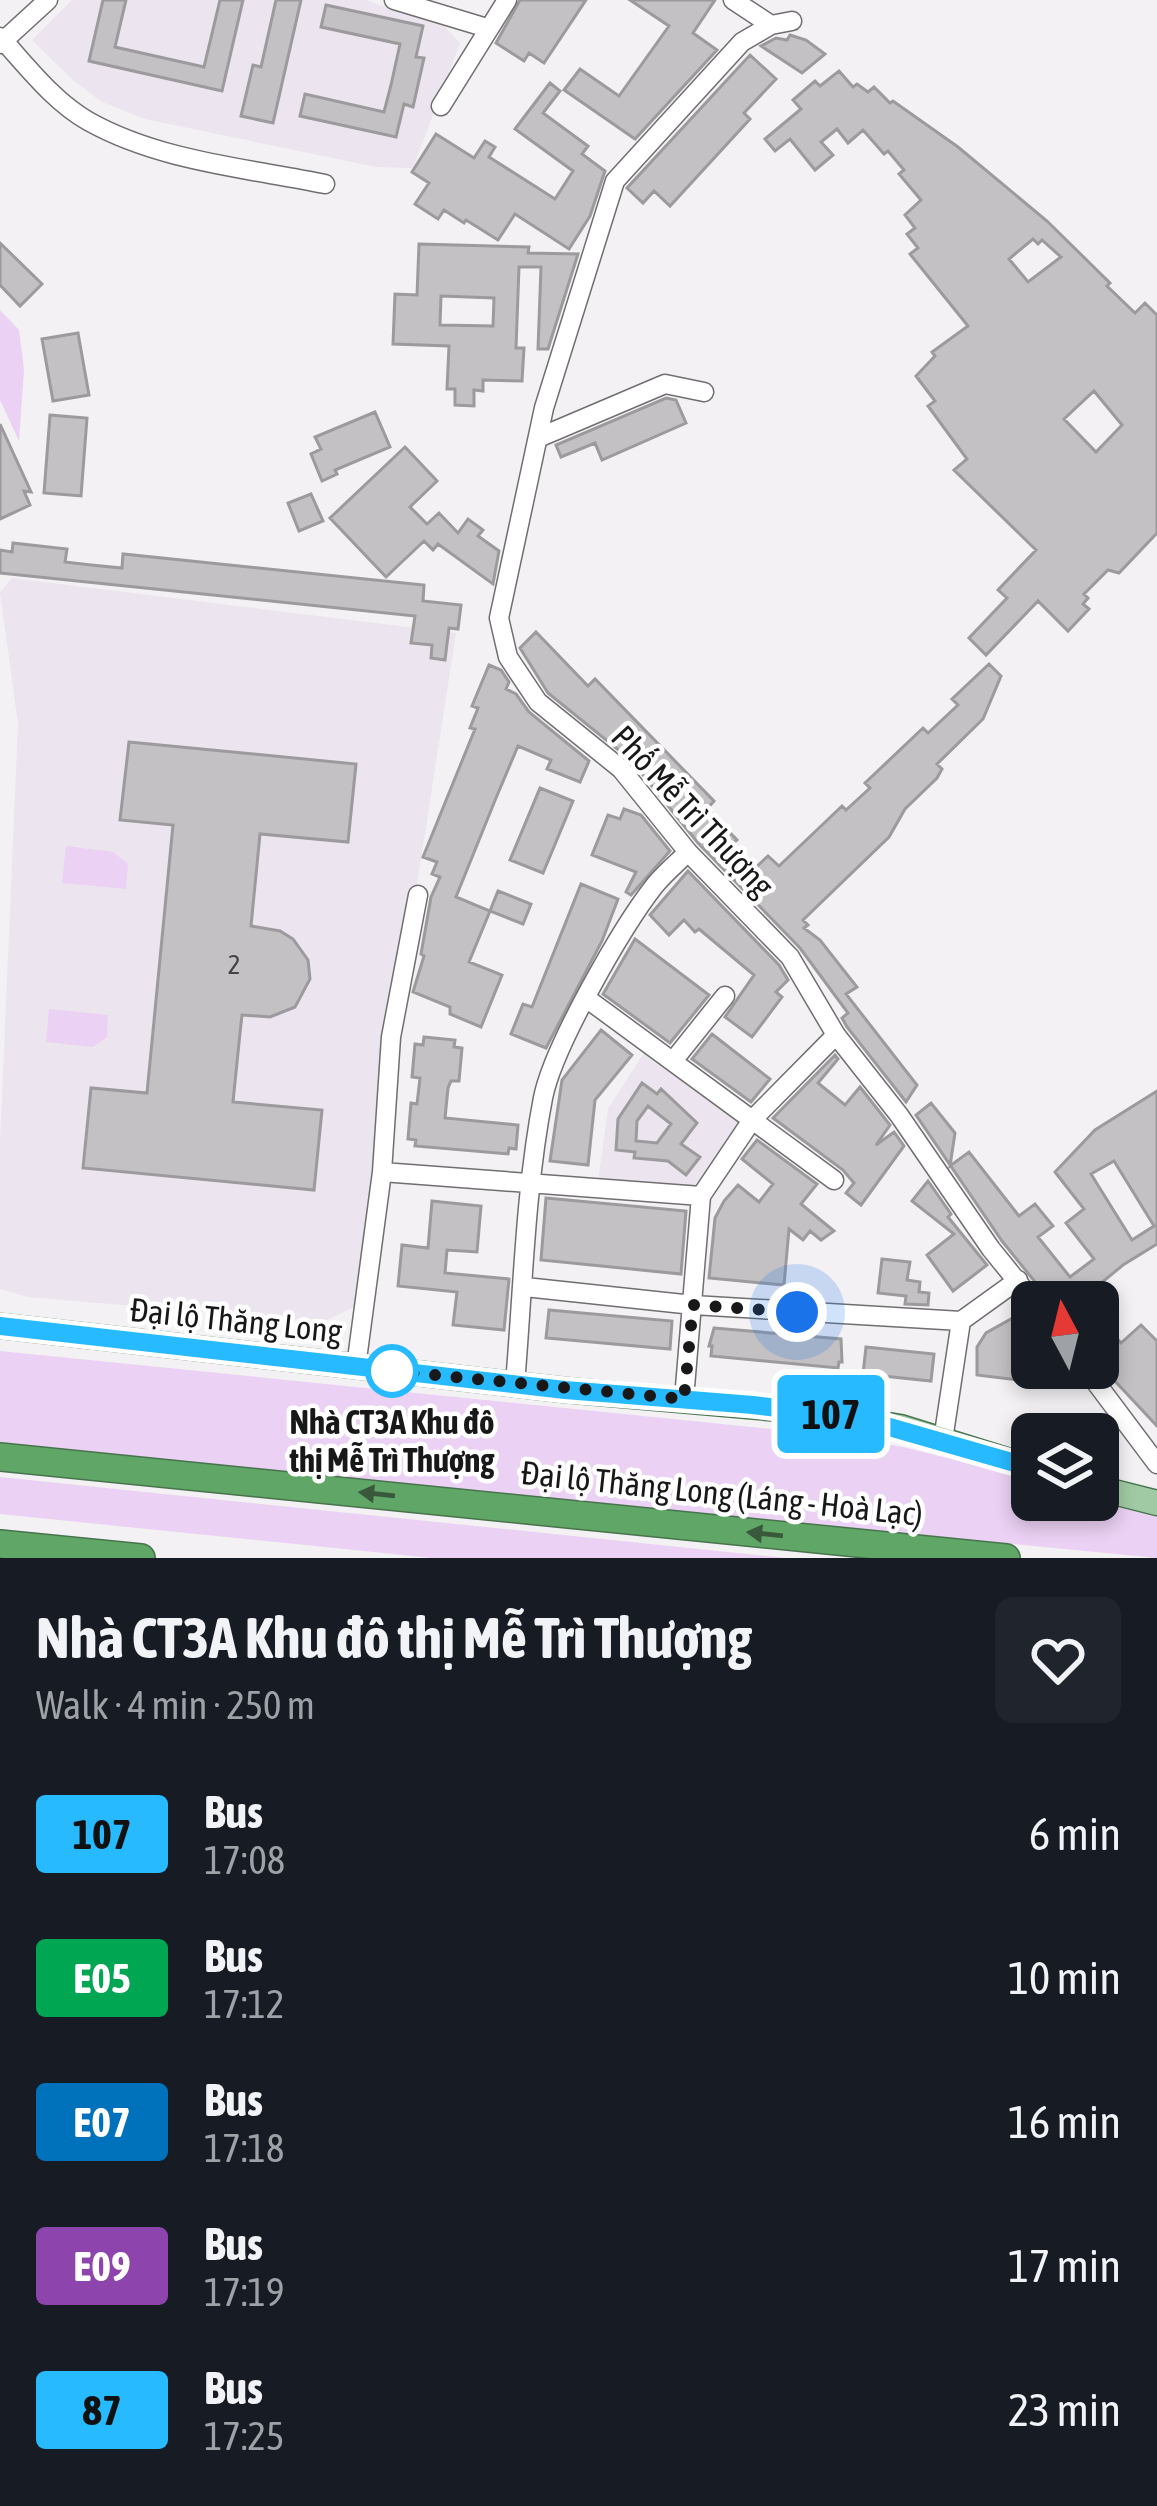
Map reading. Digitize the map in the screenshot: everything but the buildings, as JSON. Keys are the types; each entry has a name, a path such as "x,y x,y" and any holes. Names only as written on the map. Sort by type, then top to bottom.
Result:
{"highway":[{"name":"Đại lộ Thăng Long (Láng - Hoà Lạc)","path":"0,1456 1006,1558"},
{"path":"0,1544 141,1558"}],"main road":[{"name":"Đại lộ Thăng Long","path":"3,1325 858,1418 1011,1461"},
{"path":"1119,1493 1157,1503"}],"street":[{"path":"48,0 1,40 86,121 151,149 325,184"},
{"path":"394,0 487,28"},
{"path":"441,106 506,0"},
{"path":"733,0 771,25 792,21"},
{"name":"Phố Mễ Trì Thượng","path":"771,25 742,41 616,181 538,438 499,618 508,657 538,702 621,769 688,852 790,958 836,1034 1018,1280"},
{"path":"538,438 665,384 704,392"},
{"path":"515,1384 531,1184 554,1061 654,886 688,852"},
{"path":"356,1367 382,1172 392,1037 418,896"},
{"path":"673,1061 725,996"},
{"path":"586,998 834,1180"},
{"path":"684,1399 701,1196 752,1120 836,1034"},
{"path":"382,1172 701,1196"},
{"path":"525,1287 693,1305 961,1321 1018,1280"},
{"path":"944,1440 961,1321"},
{"path":"1101,1389 1157,1464"},
{"path":"1140,1439 1157,1454"}],"shaded area":[{"path":"72,0 365,0 444,26 460,43 413,168 376,167 145,119 102,102 32,40"},
{"path":"0,310 19,330 24,370 19,441 0,400"},
{"path":"12,578 456,633 360,1304 323,1322 28,1297 0,1289 0,1144 18,724 0,592"},
{"path":"66,846 113,852 128,864 126,889 62,883"},
{"path":"49,1009 108,1015 107,1037 93,1047 46,1042"},
{"path":"647,1048 744,1120 695,1187 598,1182 608,1109"},
{"path":"0,1351 832,1435 903,1447 1011,1474 1011,1521 1119,1521 1119,1503 1157,1505 1157,1558 0,1446"},
{"path":"0,1477 786,1558 432,1558 0,1514"}],"bus line":[{"name":"107","path":"0,1326 858,1418 1011,1461"}],"place":[{"name":"Nhà CT3A Khu đô thị Mễ Trì Thượng","path":"392,1371"}],"route":[{"path":"392,1371 684,1399 693,1305 797,1312"}]}
